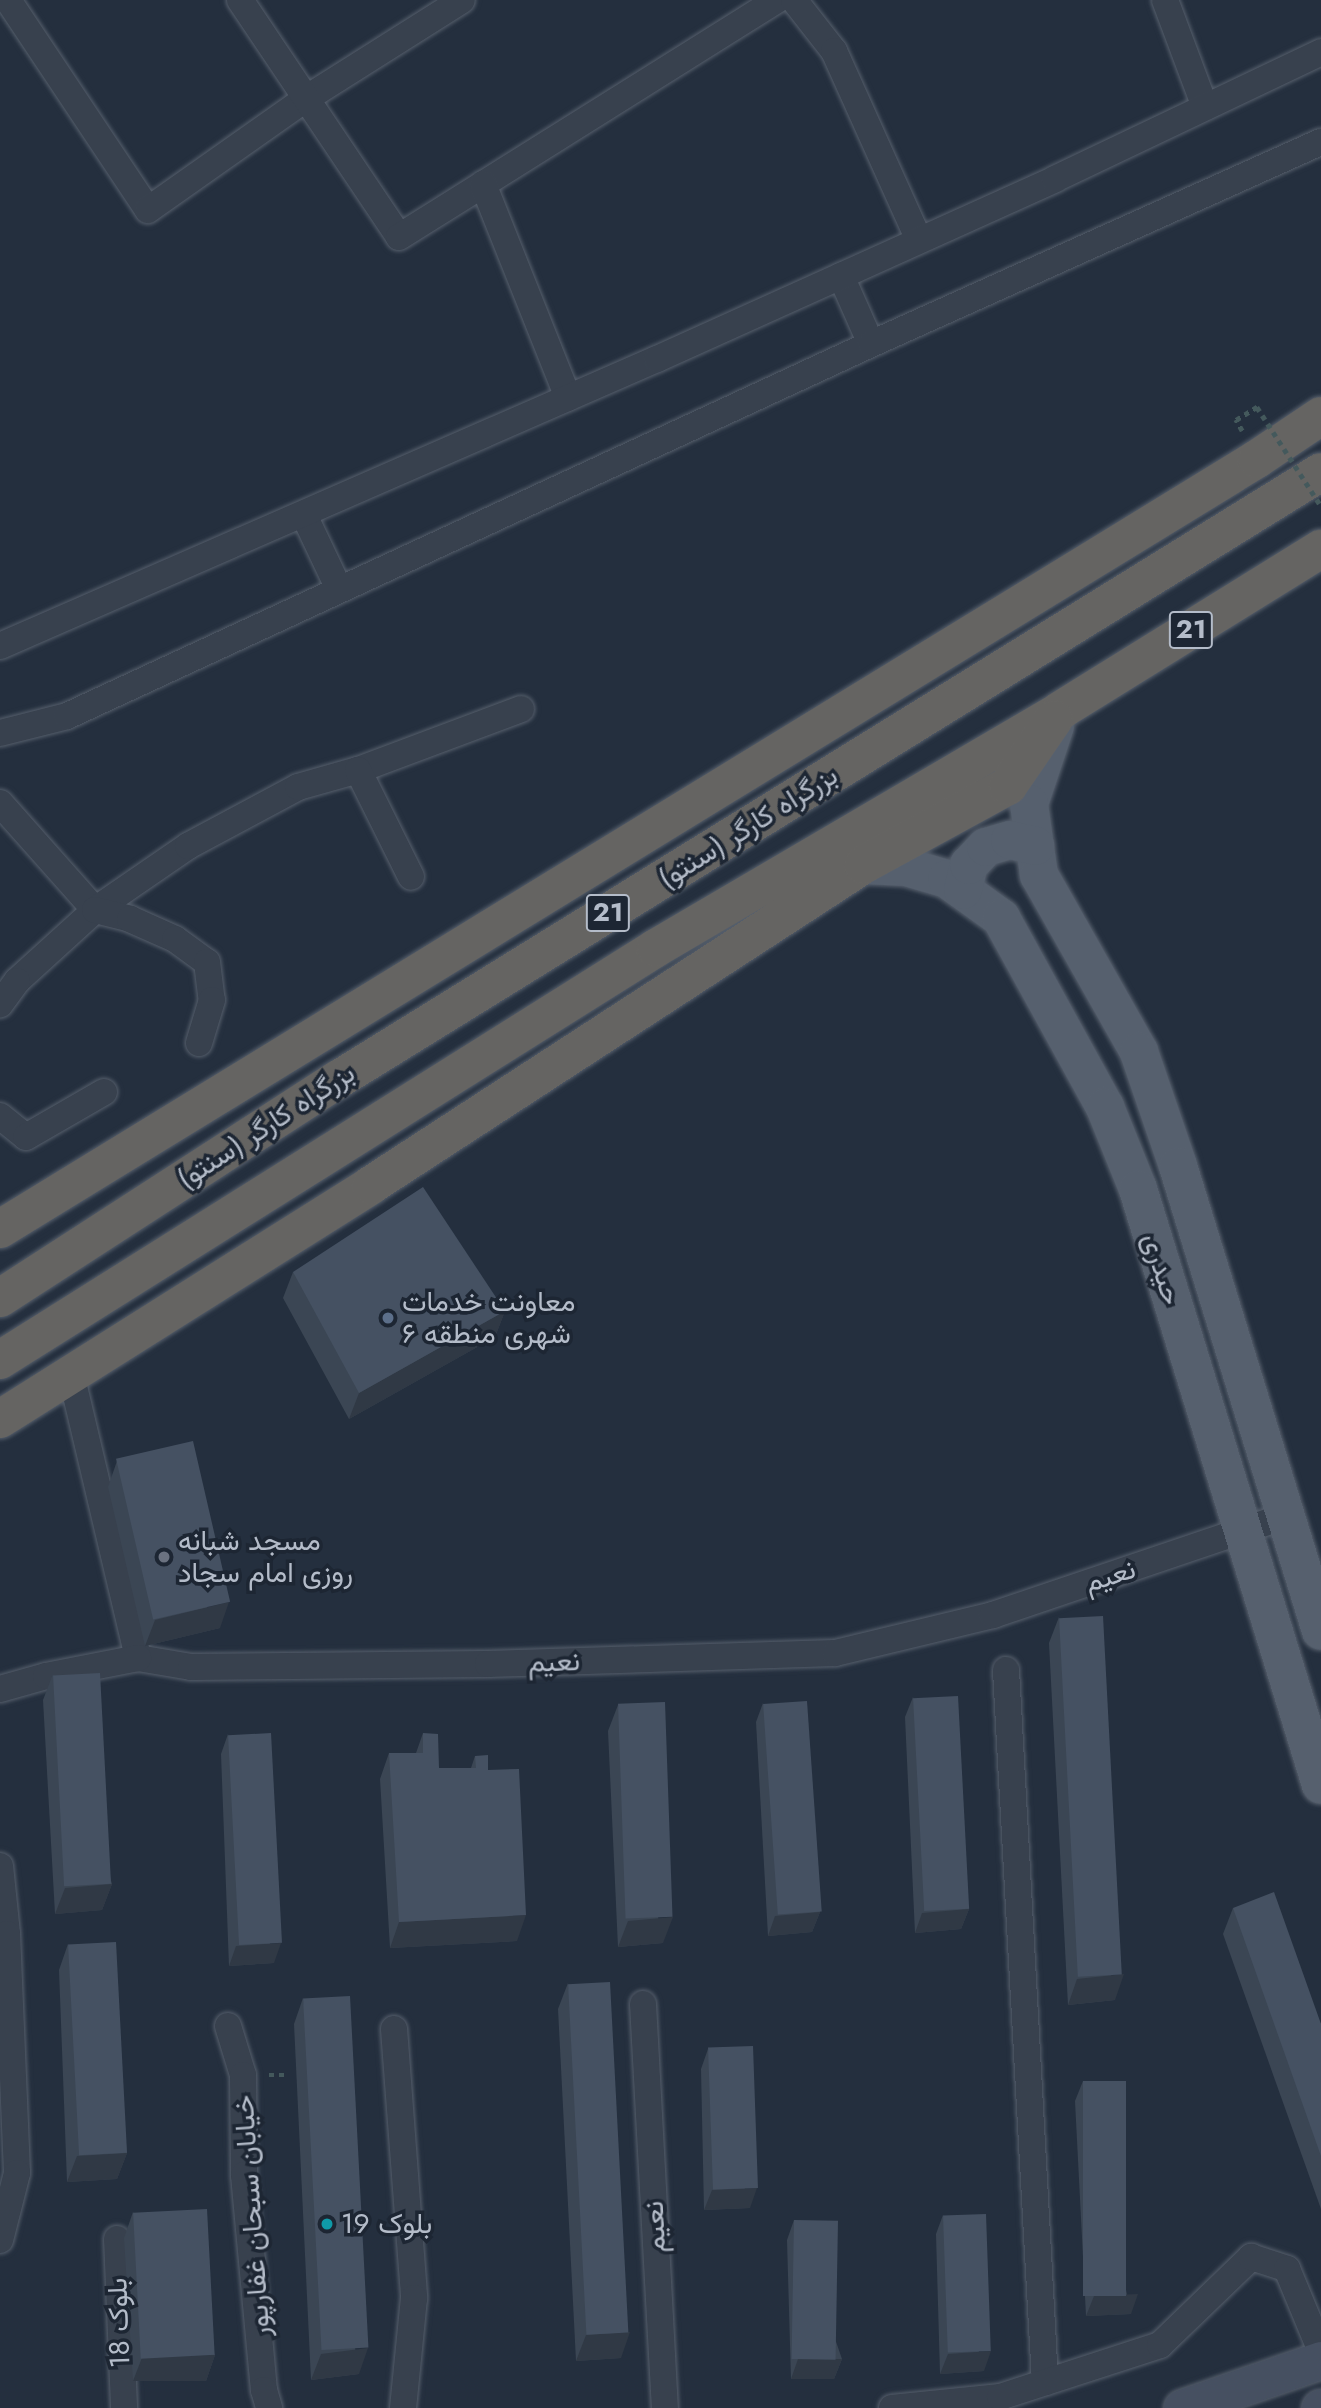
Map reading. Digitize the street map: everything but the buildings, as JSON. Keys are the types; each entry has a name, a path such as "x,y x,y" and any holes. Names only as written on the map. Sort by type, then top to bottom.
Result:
{"highway":[{"path":"0,1228 1257,459 1321,416"},
{"name":"بزرگراه کارگر (سنتو)","path":"0,1298 339,1079 1321,472"},
{"name":"بزرگراه کارگر (سنتو)","path":"0,1360 656,948 1061,710 1321,549"},
{"path":"0,1419 428,1148 863,865 1009,786 1061,710"}],"main road":[{"name":"حیدری","path":"1061,710 1029,804 1039,875 1139,1052 1178,1166 1321,1631"},
{"path":"963,890 969,865 986,847 1010,840 1035,846"},
{"name":"حیدری","path":"863,865 906,867 947,878 1001,918 1105,1107 1138,1189 1321,1784"},
{"path":"1182,2408 1321,2360"}],"street":[{"path":"8,0 148,210 307,98 461,0"},
{"path":"240,0 399,237 778,0"},
{"path":"794,0 834,51 919,240"},
{"path":"1165,0 1205,107"},
{"path":"0,646 841,276 1321,52"},
{"path":"0,733 67,716 871,344 1321,142"},
{"path":"483,184 568,398"},
{"path":"841,276 871,344"},
{"path":"304,514 339,589"},
{"path":"0,1004 17,981 95,911 188,846 298,787 358,769 521,709"},
{"path":"358,769 411,877"},
{"path":"0,803 95,911 130,919 176,939 207,962 212,1000 199,1043"},
{"path":"0,1116 26,1136 104,1092"},
{"path":"0,1689 46,1675 138,1658 71,1374"},
{"name":"نعیم","path":"138,1658 191,1667 218,1667 488,1664 835,1653 993,1615 1286,1516"},
{"path":"1006,1670 1045,2382"},
{"path":"0,1866 17,2173 0,2240"},
{"name":"نعیم","path":"643,2004 665,2408"},
{"name":"خیابان سبحان غفارپور","path":"228,2026 243,2075 244,2175 264,2390 270,2408"},
{"path":"394,2029 414,2298 403,2408"},
{"name":"بلوک 18","path":"117,2239 124,2408"},
{"path":"892,2408 1000,2396 1160,2345 1251,2257 1287,2269 1321,2351"}],"path":[{"path":"1236,420 1257,407 1321,506"}],"place":[{"name":"معاونت خدمات شهری منطقه ۶","path":"388,1318"},
{"name":"مسجد شبانه روزی امام سجاد","path":"164,1557"},
{"name":"بلوک 19","path":"327,2224"}]}
